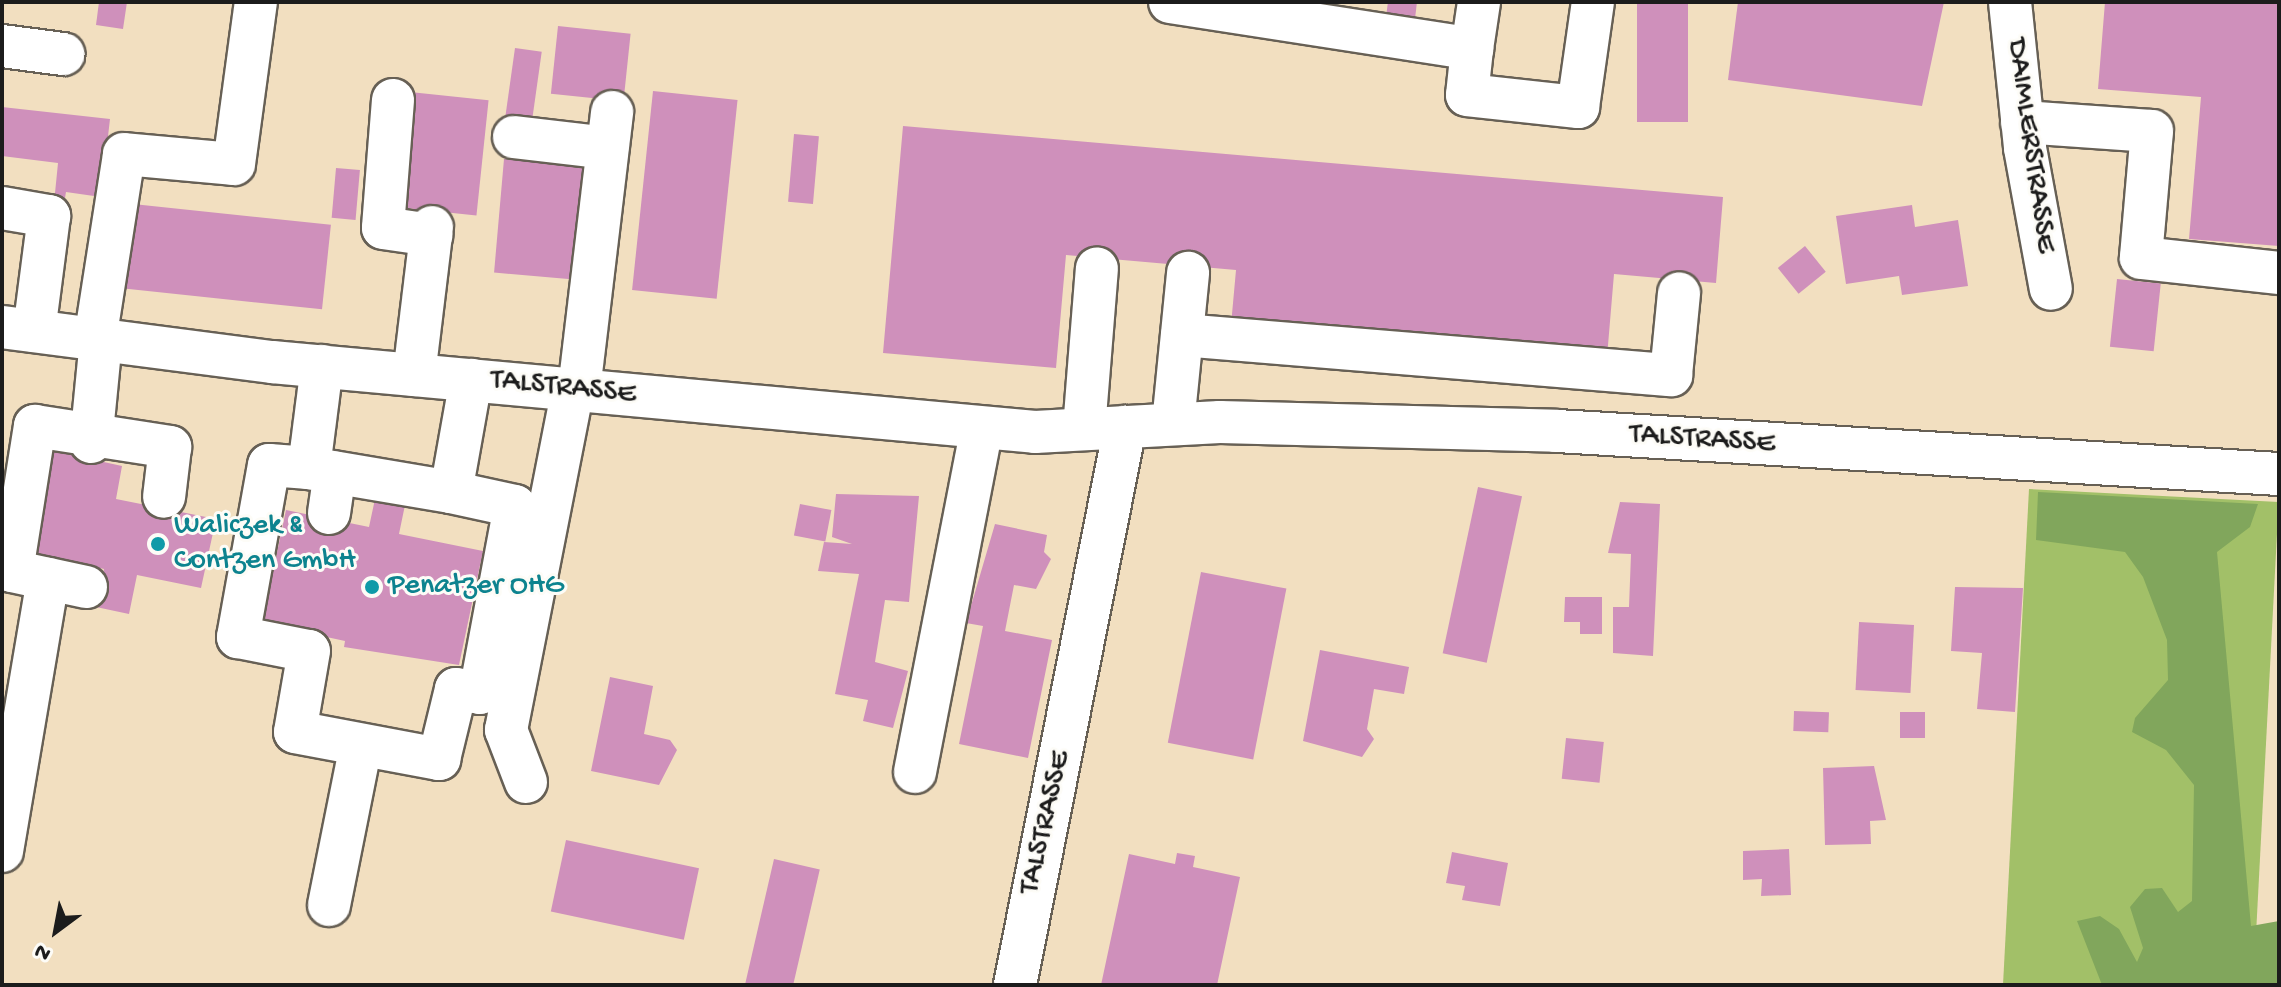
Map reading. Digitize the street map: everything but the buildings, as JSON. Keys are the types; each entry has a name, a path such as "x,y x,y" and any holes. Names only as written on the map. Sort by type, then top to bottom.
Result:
{"street":[{"path":"91,437 98,340 124,154 234,164 256,2"},
{"path":"1170,2 1472,49"},
{"path":"1479,2 1467,95 1578,107 1593,2"},
{"name":"DAIMLERSTRASSE","path":"2010,2 2022,122 2051,289"},
{"path":"2,46 63,54"},
{"path":"393,100 383,228 432,231 414,375"},
{"path":"2022,122 2152,131 2141,258 2279,273"},
{"path":"514,137 609,130 576,390 506,730 526,782"},
{"path":"2,208 49,216 18,329"},
{"path":"1084,429 1097,269"},
{"path":"1173,424 1188,273"},
{"path":"1182,335 1671,375 1679,293"},
{"name":"TALSTRASSE","path":"18,329 322,366 982,428 1084,429 1173,424 1557,431 2279,474"},
{"path":"322,366 322,470 329,513"},
{"path":"451,492 471,380"},
{"path":"2,851 67,583 12,571 35,426 170,447 164,497"},
{"name":"TALSTRASSE","path":"1015,985 1125,427"},
{"path":"915,772 982,428"},
{"path":"269,465 322,470 451,492 515,506 480,693 456,689 439,759 295,732 309,651 238,637 269,465"},
{"path":"329,905 361,745"}],"green space":[{"path":"2029,489 2279,502 2253,985 2003,984"},
{"path":"2038,492 2258,504 2250,527 2217,552 2251,926 2279,921 2279,985 2102,985 2077,921 2100,916 2119,929 2137,962 2143,948 2130,907 2145,889 2162,888 2178,912 2192,901 2194,785 2166,750 2132,732 2135,718 2168,680 2167,640 2143,577 2125,552 2036,540"}],"place":[{"name":"Waliczek & Contzen GmbH","path":"158,544"},
{"name":"Penatzer OHG","path":"372,587"}]}
